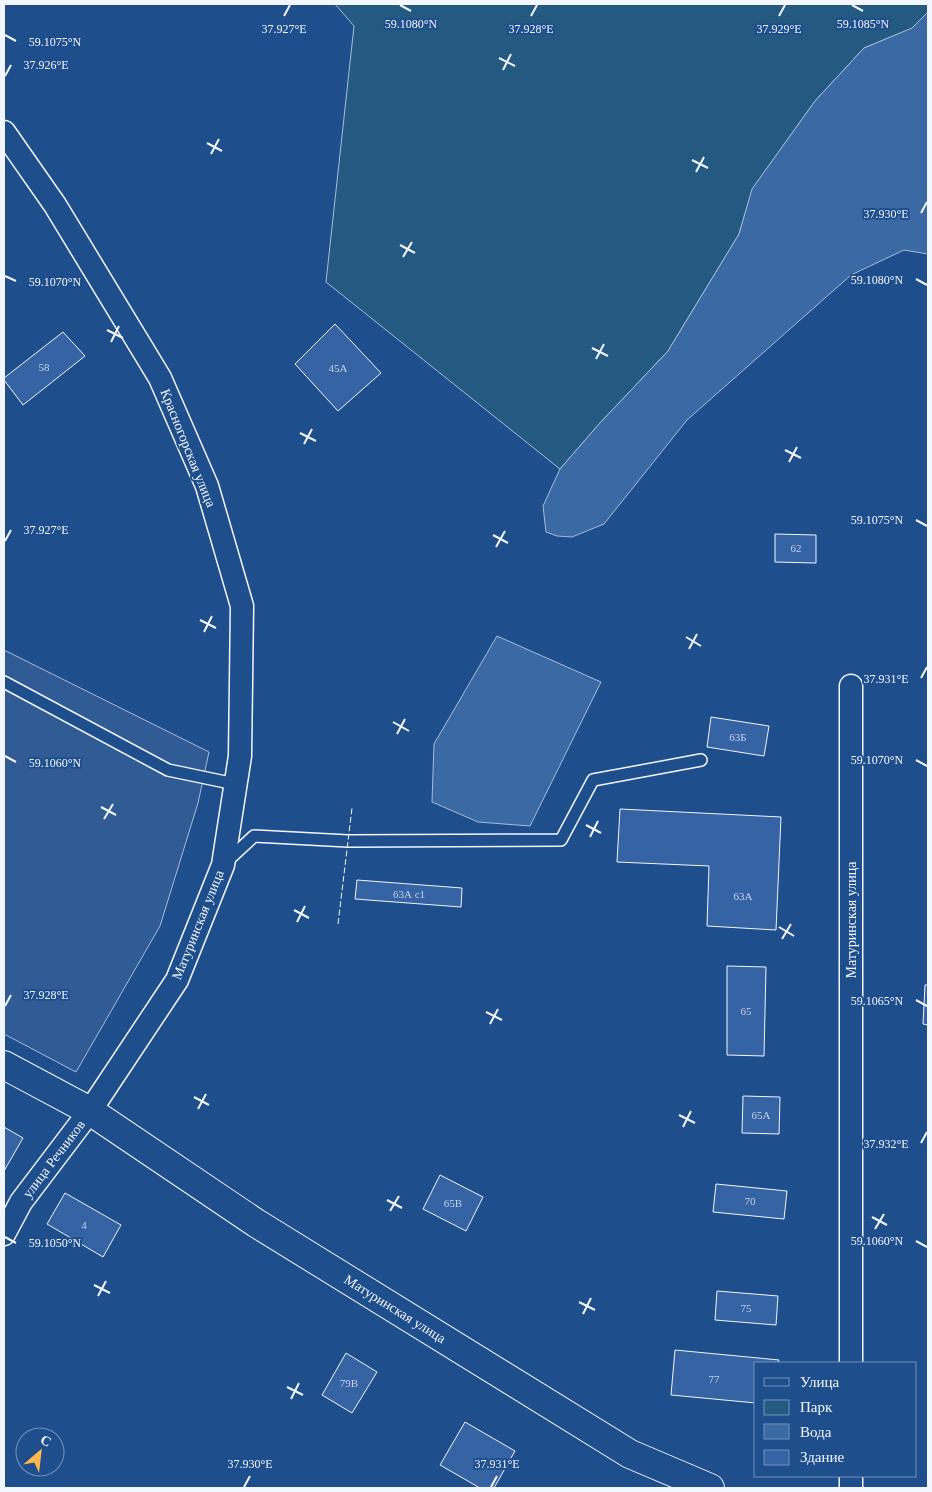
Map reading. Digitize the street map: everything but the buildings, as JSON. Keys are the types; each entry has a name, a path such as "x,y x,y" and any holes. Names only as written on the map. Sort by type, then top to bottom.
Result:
{"street":[{"name":"Красногорская улица","path":"4,132 55,205 160,378 206,486 242,606 240,756 222,865"},
{"name":"Матуринская улица","path":"851,686 851,1362"},
{"name":"Матуринская улица","path":"90,1111 177,980 222,865"},
{"name":"Матуринская улица","path":"4,1065 90,1111 256,1223 630,1454 710,1488"},
{"name":"улица Речников","path":"4,1234 22,1202 90,1111"}],"lane":[{"path":"4,682 168,770 235,784"},
{"path":"222,865 254,836 348,841 560,840 593,780 701,760"}],"green space":[{"path":"335,4 928,4 928,12 913,28 864,48 815,101 753,188 739,234 668,351 599,424 560,469 326,282 354,26"}],"shaded area":[{"path":"4,650 209,752 198,803 160,926 76,1072 4,1034"}],"water":[{"path":"928,12 928,254 904,250 851,275 687,420 604,524 572,537 557,536 546,532 543,506 560,469 599,424 668,351 739,234 752,189 815,101 864,48 912,28"},
{"path":"497,636 601,682 530,826 478,822 432,802 434,744"}],"fence":[{"path":"338,924 352,808"}]}
